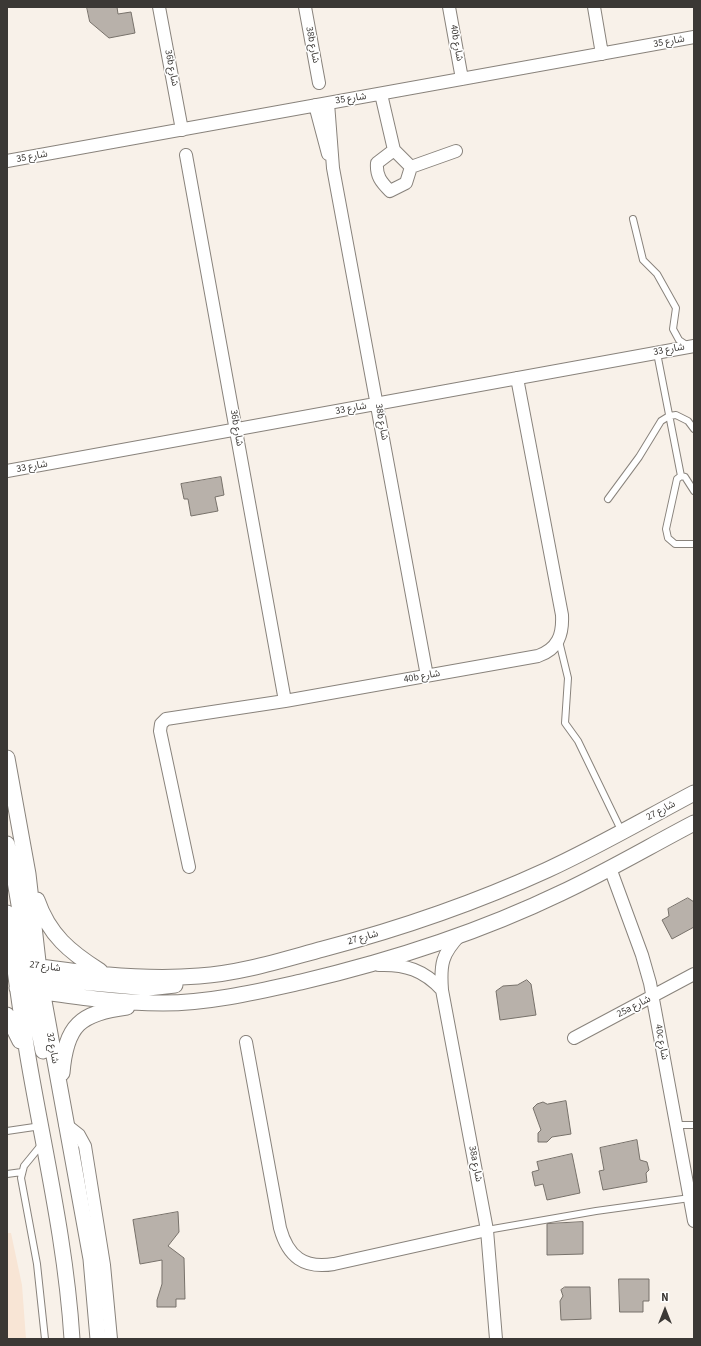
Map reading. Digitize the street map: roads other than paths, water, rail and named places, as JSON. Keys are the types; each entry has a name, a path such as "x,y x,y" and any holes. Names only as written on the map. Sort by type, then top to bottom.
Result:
{"street":[{"name":"36b شارع","path":"159,7 182,130"},
{"name":"38b شارع","path":"305,7 319,83"},
{"name":"40b شارع","path":"449,7 462,79"},
{"path":"594,7 602,54"},
{"name":"شارع 35","path":"7,161 694,37"},
{"path":"381,94 394,150 411,167"},
{"name":"38b شارع","path":"328,103 333,168 378,404 426,676"},
{"name":"38b شارع","path":"315,106 333,168"},
{"path":"394,150 377,163 378,179 390,191 406,183 411,167"},
{"path":"411,167 456,151"},
{"name":"36b شارع","path":"186,155 285,701"},
{"name":"شارع 33","path":"7,471 692,346"},
{"path":"517,378 562,615 562,632 559,641"},
{"name":"40b شارع","path":"188,867 160,731 161,724 166,719 285,701 538,656 546,653 559,641"},
{"name":"شارع 32","path":"7,758 28,874 23,976 28,1058 65,1262 72,1339"},
{"name":"شارع 27","path":"23,976 105,974 161,978 201,976 280,962 377,935 434,916 547,870 694,793"},
{"path":"60,1092 64,1052 67,1042 72,1032 93,1014 105,1010 237,995 367,965 460,935 562,893 694,823"},
{"path":"7,844 23,928 23,976 52,1093 65,1124 79,1135 86,1152 104,1265 111,1339"},
{"name":"40c شارع","path":"610,868 647,969 694,1221"},
{"path":"28,874 42,914 48,926 71,951 105,974"},
{"name":"شارع 32","path":"7,912 23,976 60,1092 91,1259 98,1339"},
{"name":"38a شارع","path":"460,935 444,956 441,972 442,990 487,1230 496,1339"},
{"path":"367,965 391,965 414,969 433,981 442,990"},
{"name":"25a شارع","path":"574,1038 694,974"},
{"path":"23,976 148,988 175,985 201,976"},
{"path":"23,976 104,999 163,1003"},
{"path":"7,1015 28,1058"},
{"path":"246,1042 280,1228 287,1246 299,1259 310,1264 322,1266 487,1230"}],"lane":[{"path":"633,219 643,260 657,274 676,308 673,323 675,335 692,346"},
{"path":"657,353 680,476"},
{"path":"608,499 639,457 661,421 669,416 682,417 694,429"},
{"path":"680,476 687,479 694,491"},
{"path":"680,476 676,480 666,529 667,534 668,538 675,544 694,544"},
{"path":"559,641 568,678 566,722 578,741 622,832"},
{"path":"677,1125 694,1125"},
{"path":"7,1131 41,1126"},
{"path":"44,1142 28,1161 22,1172 22,1185 33,1237 46,1339"},
{"path":"7,1174 22,1172"},
{"path":"487,1230 596,1211 690,1198"}]}
